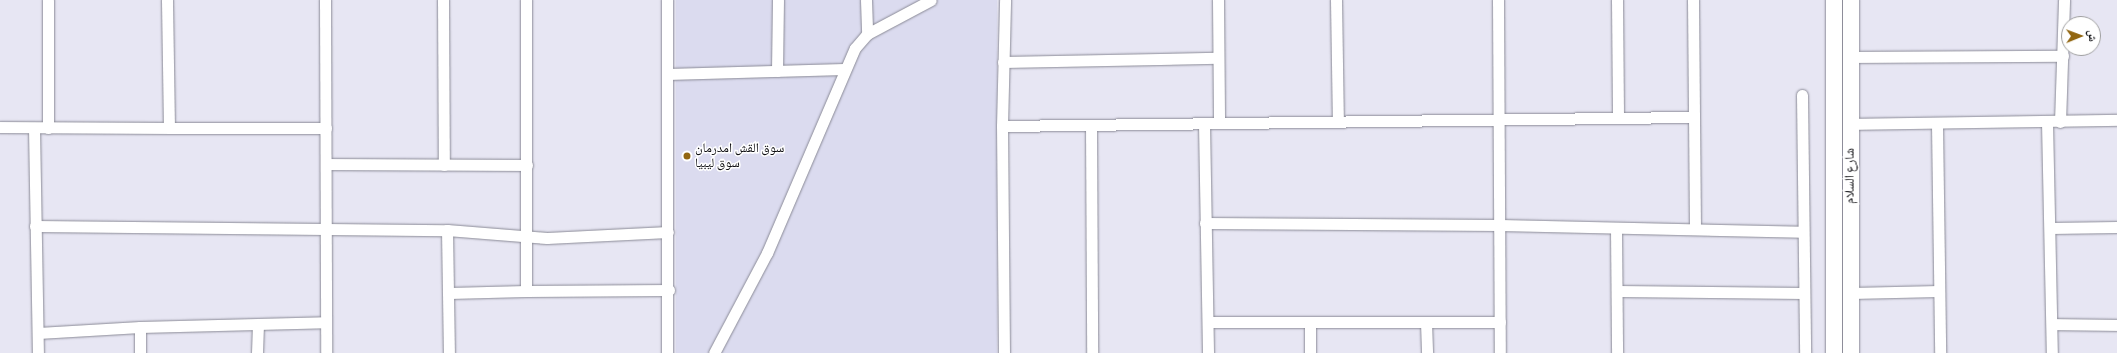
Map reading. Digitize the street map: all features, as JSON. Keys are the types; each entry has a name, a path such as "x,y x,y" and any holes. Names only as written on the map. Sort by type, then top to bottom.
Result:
{"main road":[{"name":"شارع السلام","path":"1834,0 1834,353"},
{"name":"شارع السلام","path":"1851,0 1851,353"}],"street":[{"path":"48,0 48,128"},
{"path":"167,0 169,128"},
{"path":"325,0 326,353"},
{"path":"443,0 444,164"},
{"path":"526,0 528,238 526,291"},
{"path":"667,0 669,290 667,353"},
{"path":"777,71 778,0"},
{"path":"866,0 867,34"},
{"path":"714,353 767,253 844,69 855,48 867,34 931,0"},
{"path":"1004,0 1002,126 1004,353"},
{"path":"1218,0 1219,123"},
{"path":"1336,0 1338,122"},
{"path":"1498,0 1500,120 1500,353"},
{"path":"1617,0 1618,118"},
{"path":"1693,0 1695,229"},
{"path":"2064,0 2064,16"},
{"path":"1851,57 2063,56 2060,122"},
{"path":"1003,62 1218,58"},
{"path":"667,74 844,69"},
{"path":"1802,95 1802,232 1805,353"},
{"path":"1002,126 1693,117"},
{"path":"1850,124 1937,124 2117,120"},
{"path":"2047,122 2052,353"},
{"path":"1204,123 1208,353"},
{"path":"1937,124 1940,353"},
{"path":"1091,125 1092,353"},
{"path":"0,127 326,128"},
{"path":"34,128 38,353"},
{"path":"326,164 527,165"},
{"path":"1205,223 1500,225 1802,232"},
{"path":"35,226 447,230 528,238 668,232"},
{"path":"2050,228 2117,226"},
{"path":"1616,228 1617,353"},
{"path":"447,230 449,353"},
{"path":"448,293 669,290"},
{"path":"1617,291 1804,292"},
{"path":"1851,293 1940,291"},
{"path":"38,333 140,327 325,322"},
{"path":"1208,322 1310,324 1500,322"},
{"path":"1426,322 1427,353"},
{"path":"1310,324 1310,353"},
{"path":"2052,324 2117,325"},
{"path":"258,325 258,353"},
{"path":"140,327 140,353"}],"shaded area":[{"path":"676,0 997,0 997,353 676,353"}],"place":[{"name":"سوق القش امدرمان سوق ليبيا","path":"687,156"}]}
